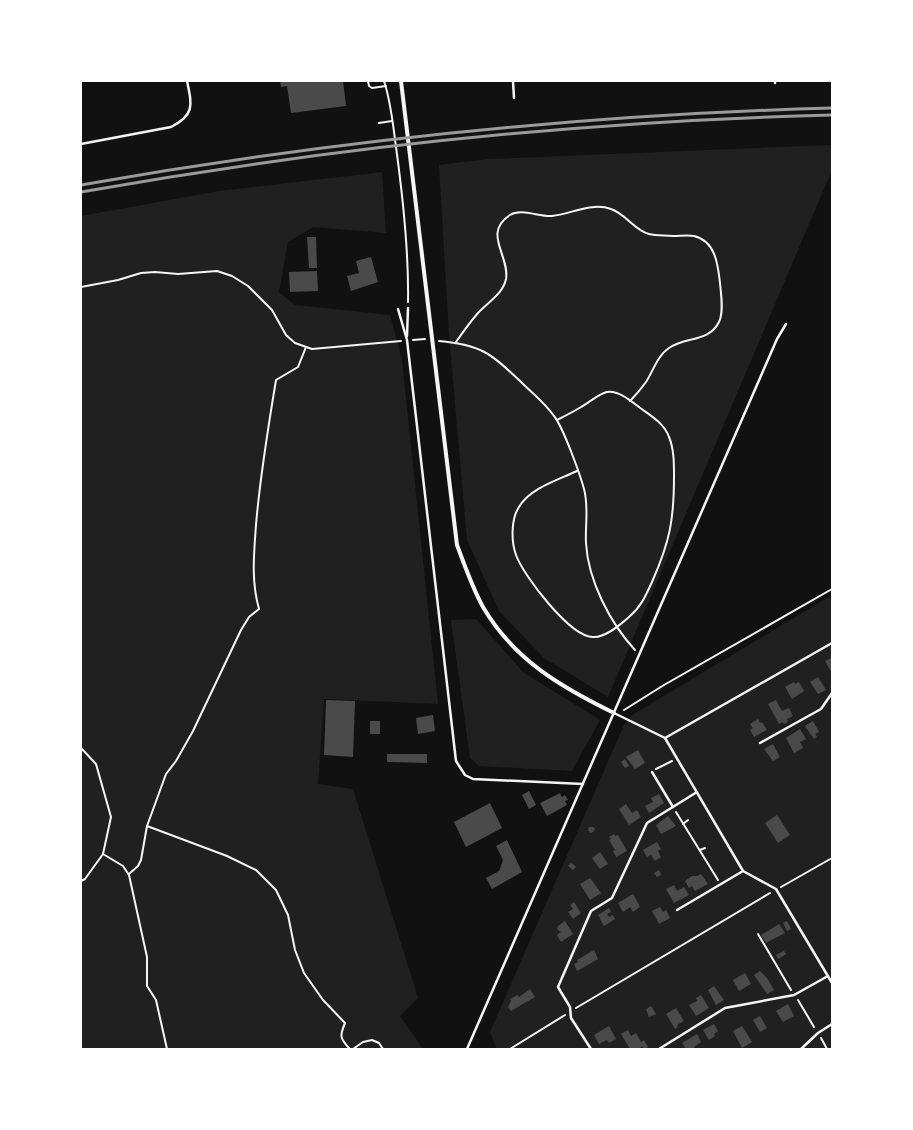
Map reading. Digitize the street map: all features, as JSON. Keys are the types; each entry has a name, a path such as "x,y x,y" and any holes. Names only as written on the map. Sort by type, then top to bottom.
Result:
{"street":[{"path":"401,81 457,545 484,607 501,632 519,652 541,672 571,692 614,714"}],"lane":[{"path":"81,144 171,127 183,121 190,112 191,97 187,81"},
{"path":"513,81 514,98"},
{"path":"408,308 407,340 456,761 465,775 473,779 583,784"},
{"path":"398,309 407,340"},
{"path":"467,1049 774,346 786,324"},
{"path":"665,738 832,643"},
{"path":"760,743 821,709 832,693"},
{"path":"614,714 665,738 743,871 776,889 832,983"},
{"path":"652,772 673,807"},
{"path":"591,1049 571,1018 570,1007 558,987 591,911 612,898 647,823 697,792"},
{"path":"678,910 743,871"},
{"path":"659,1049 725,1008 794,995 828,976"},
{"path":"801,1049 818,1033 832,1024"}],"path":[{"path":"368,81 369,86 372,88 386,86"},
{"path":"384,81 392,121 409,263 408,308"},
{"path":"378,123 392,121"},
{"path":"456,342 478,313 504,288 506,266 498,240 498,229 503,220 512,214 522,212 551,216 596,207 611,209 642,231 650,234 695,236 709,246 714,252 717,260 721,311 720,322 706,336 681,342 669,348 661,356 644,384 630,401"},
{"path":"81,286 118,280 141,273 155,272 178,274 217,271 232,276 248,286 272,310 286,335 295,344 312,349 431,339 456,342 476,347 490,354 543,403 557,420 584,489 587,506 586,543 590,566 601,598 618,626 640,655"},
{"path":"129,874 138,866 141,860 147,826 166,774 176,761 193,731 248,617 259,609 254,592 254,554 260,474 276,380 298,367 306,347"},
{"path":"557,420 606,392 613,392 630,401 660,422 669,436 674,463 674,502 667,548 644,599 638,609 618,626 597,637 591,638 573,627 538,593 516,554 513,524 515,514 524,500 532,493 577,471"},
{"path":"614,714 632,706 664,685 832,589"},
{"path":"81,748 96,764 111,817 102,854 85,879 81,881"},
{"path":"652,772 677,758"},
{"path":"673,807 721,884"},
{"path":"683,824 688,820"},
{"path":"147,826 227,856 256,870 276,890 288,915 295,950 304,973 323,1000 345,1023 340,1030 341,1036 344,1043 350,1049"},
{"path":"700,850 705,848"},
{"path":"102,854 123,866 129,874 147,956 147,986 156,1000 167,1049"},
{"path":"510,1049 776,889 832,858"},
{"path":"353,1049 363,1042 372,1040 379,1043 383,1049"}],"shaded area":[{"path":"832,145 832,170 608,697 544,658 499,611 467,540 449,334 439,165 489,159"},
{"path":"382,172 386,233 313,227 288,242 279,292 295,305 390,315 402,360 438,704 324,699 318,784 353,789 418,998 400,1016 423,1049 81,1049 81,216 219,191"},
{"path":"832,595 832,1049 497,1049 490,1032 624,725 632,715"},
{"path":"476,619 523,672 600,720 572,771 479,766 470,758 451,620"}],"building":[{"path":"280,81 343,81 346,106 291,113 287,86 281,87"},
{"path":"307,237 316,237 317,268 309,268"},
{"path":"371,257 378,282 351,291 347,276 359,273 356,261"},
{"path":"317,271 318,291 290,292 289,272"},
{"path":"832,655 832,673 825,661 831,658 830,656"},
{"path":"818,677 826,690 818,694 810,682"},
{"path":"794,682 795,684 799,682 804,691 792,699 785,687"},
{"path":"326,700 355,701 353,757 324,755"},
{"path":"776,700 782,711 789,708 793,716 787,719 788,722 784,724 783,722 779,724 768,704"},
{"path":"433,715 435,731 418,734 416,718"},
{"path":"758,719 767,730 754,737 750,730 753,728 750,724"},
{"path":"370,721 380,721 380,734 370,734"},
{"path":"813,721 819,732 815,734 817,737 814,739 805,726"},
{"path":"800,729 806,739 800,742 803,748 794,753 786,738"},
{"path":"773,744 780,757 773,761 764,749"},
{"path":"638,750 645,763 635,769 626,757"},
{"path":"387,754 427,754 427,763 387,762"},
{"path":"625,759 629,766 625,768 621,762"},
{"path":"529,791 536,805 529,809 522,795"},
{"path":"560,793 562,797 565,795 568,800 565,801 567,805 547,816 540,803"},
{"path":"659,794 664,803 649,813 645,806 653,802 651,798"},
{"path":"490,803 502,828 466,847 454,822"},
{"path":"626,804 632,813 637,810 641,817 629,825 619,809"},
{"path":"777,815 790,835 778,843 765,823"},
{"path":"668,816 676,826 661,834 656,825"},
{"path":"589,827 593,827 595,829 593,832 590,833 588,830"},
{"path":"614,834 615,836 618,835 627,851 616,857 613,851 615,850 609,840 611,839 609,837"},
{"path":"507,840 522,872 492,889 486,878 499,871 503,860 496,846"},
{"path":"657,842 661,849 658,851 661,857 655,861 651,855 647,857 643,850"},
{"path":"600,852 608,864 600,869 592,858"},
{"path":"571,863 576,867 573,870 568,866"},
{"path":"659,870 661,875 657,877 654,873"},
{"path":"701,874 708,884 695,891 692,886 689,888 685,881 692,876"},
{"path":"590,878 601,893 590,900 580,884"},
{"path":"674,885 677,891 684,887 689,895 674,903 666,889"},
{"path":"633,894 640,907 633,912 630,907 623,912 618,903"},
{"path":"574,902 581,913 573,919 568,912 573,909 570,905"},
{"path":"660,907 663,912 666,910 670,918 659,924 652,911"},
{"path":"609,908 611,912 607,914 609,917 613,915 615,919 604,926 598,915"},
{"path":"565,921 573,934 561,942 557,935 561,932 557,929 558,926"},
{"path":"787,921 791,929 787,931 783,923"},
{"path":"779,924 785,933 766,943 761,935"},
{"path":"594,950 598,959 577,971 574,964 578,962 577,960"},
{"path":"784,951 786,954 778,959 776,955"},
{"path":"760,971 767,978 774,990 767,994 754,975"},
{"path":"745,973 751,984 739,991 733,980"},
{"path":"714,986 724,1000 716,1005 708,990"},
{"path":"530,989 535,997 511,1011 508,1007 511,1001 510,999 517,995 519,997"},
{"path":"701,995 709,1008 696,1016 689,1005 697,1001 696,998"},
{"path":"788,1004 794,1016 783,1022 776,1011"},
{"path":"651,1006 656,1014 649,1017 646,1009"},
{"path":"676,1008 684,1021 677,1025 678,1027 675,1029 666,1014"},
{"path":"760,1016 767,1028 760,1032 753,1020"},
{"path":"714,1024 718,1031 714,1034 715,1036 709,1040 703,1030"},
{"path":"609,1026 616,1039 609,1043 607,1040 599,1044 594,1035"},
{"path":"742,1026 752,1042 742,1048 733,1031"},
{"path":"628,1030 631,1036 636,1033 641,1042 644,1040 648,1047 644,1049 642,1046 639,1049 630,1049 621,1034"},
{"path":"697,1034 701,1042 694,1047 695,1049 686,1049 682,1043"}],"railway":[{"path":"81,185 268,155 455,133 643,117 832,108"},
{"path":"81,192 268,162 455,139 643,123 832,115"}]}
